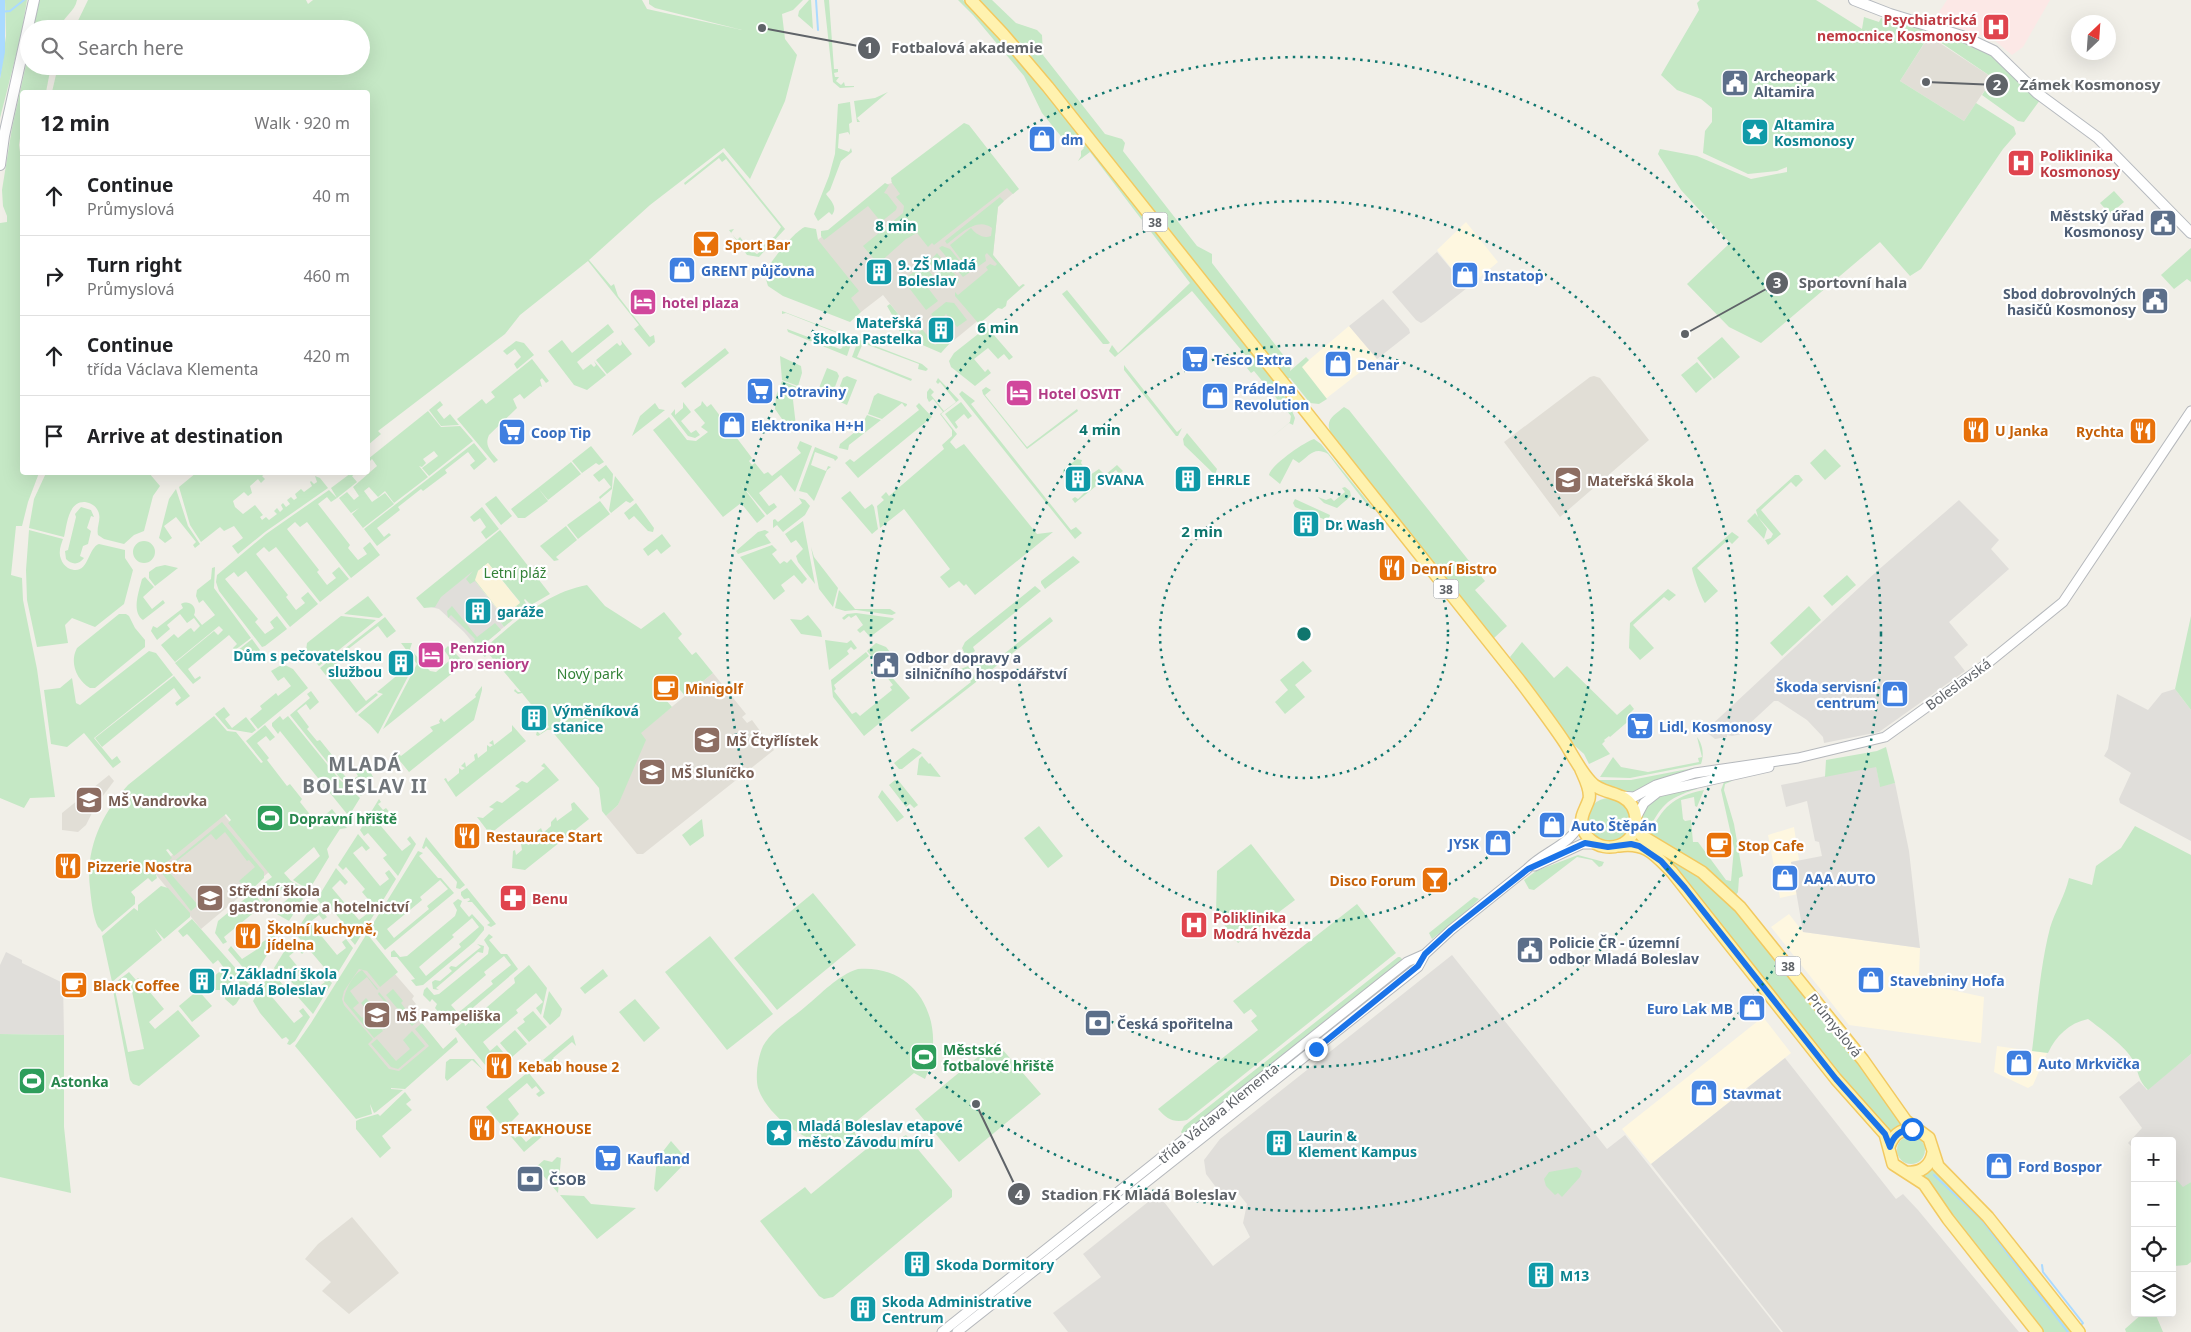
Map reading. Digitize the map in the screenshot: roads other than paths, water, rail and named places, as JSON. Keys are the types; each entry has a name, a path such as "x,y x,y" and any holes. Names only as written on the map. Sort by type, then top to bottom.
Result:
{"main road":[{"path":"30,20 34,0"},
{"name":"38","path":"971,0 1042,80 1551,722 1581,770 1589,790 1582,818"},
{"path":"1854,0 1890,14 1962,36 1994,51 2037,93 2098,138 2191,233"},
{"path":"0,165 4,136 20,63"},
{"path":"1581,770 1594,785 1616,795"},
{"path":"1586,806 1597,796 1616,795"},
{"name":"38","path":"1616,795 1632,805 1636,820"},
{"path":"1582,818 1585,833 1596,844"},
{"path":"1617,846 1630,837 1636,820"},
{"name":"Průmyslová","path":"1636,820 1638,830 1642,836 1702,872 1740,907 1863,1060 1906,1122 1929,1138 1938,1166 1988,1217 2079,1332"},
{"name":"38","path":"1596,844 1605,847 1631,844 1642,847 1672,872 1836,1079 1885,1134 1890,1147 1890,1157 1894,1164 1924,1184 1948,1220 2037,1332"},
{"path":"1890,1147 1893,1138 1900,1132 1909,1129 1921,1131"},
{"path":"1905,1172 1917,1172 1925,1168 1933,1152"}],"street":[{"name":"Boleslavská","path":"1616,795 1634,797 1656,785 1695,773 1798,758 1885,737 1988,663 2062,602 2191,411"},
{"path":"1636,820 1646,800 1662,790 1758,770 1798,758"},
{"name":"třída Václava Klementa","path":"957,1332 1418,966 1425,954 1451,930 1528,869 1537,859 1569,841 1576,832 1582,818"},
{"name":"třída Václava Klementa","path":"1528,869 1582,844 1596,844"},
{"name":"třída Václava Klementa","path":"942,1332 1407,962 1425,954"}],"water":[{"path":"0,0 5,0 5,52 0,79"}],"waterway":[{"path":"0,12 10,11 24,0"},
{"path":"816,0 818,30"},
{"path":"1934,1175 1981,1219 2068,1332"},
{"path":"2042,1265 2043,1272 2083,1323 2081,1325"}],"place":[{"name":"Psychiatrická nemocnice Kosmonosy","path":"1996,27"},
{"name":"Fotbalová akademie","path":"762,28"},
{"name":"Zámek Kosmonosy","path":"1926,82"},
{"name":"Archeopark Altamira","path":"1735,83"},
{"name":"Altamira Kosmonosy","path":"1755,132"},
{"name":"dm","path":"1042,139"},
{"name":"Poliklinika Kosmonosy","path":"2021,163"},
{"name":"Městský úřad Kosmonosy","path":"2163,223"},
{"name":"Sport Bar","path":"706,244"},
{"name":"GRENT půjčovna","path":"682,270"},
{"name":"9. ZŠ Mladá Boleslav","path":"879,272"},
{"name":"Instatop","path":"1465,275"},
{"name":"Sbod dobrovolných hasičů Kosmonosy","path":"2155,301"},
{"name":"hotel plaza","path":"643,302"},
{"name":"Mateřská školka Pastelka","path":"941,330"},
{"name":"Sportovní hala","path":"1685,334"},
{"name":"Tesco Extra","path":"1195,359"},
{"name":"Denar","path":"1338,364"},
{"name":"Potraviny","path":"760,391"},
{"name":"Hotel OSVIT","path":"1019,393"},
{"name":"Prádelna Revolution","path":"1215,396"},
{"name":"Elektronika H+H","path":"732,425"},
{"name":"U Janka","path":"1976,430"},
{"name":"Rychta","path":"2143,431"},
{"name":"Coop Tip","path":"512,432"},
{"name":"SVANA","path":"1078,479"},
{"name":"EHRLE","path":"1188,479"},
{"name":"Mateřská škola","path":"1568,480"},
{"name":"Dr. Wash","path":"1306,524"},
{"name":"Denní Bistro","path":"1392,568"},
{"name":"garáže","path":"478,611"},
{"name":"Penzion pro seniory","path":"431,655"},
{"name":"Dům s pečovatelskou službou","path":"401,663"},
{"name":"Odbor dopravy a silničního hospodářství","path":"886,665"},
{"name":"Minigolf","path":"666,688"},
{"name":"Škoda servisní centrum","path":"1895,694"},
{"name":"Výměníková stanice","path":"534,718"},
{"name":"Lidl, Kosmonosy","path":"1640,726"},
{"name":"MŠ Čtyřlístek","path":"707,740"},
{"name":"MŠ Sluníčko","path":"652,772"},
{"name":"MŠ Vandrovka","path":"89,800"},
{"name":"Dopravní hřiště","path":"270,818"},
{"name":"Auto Štěpán","path":"1552,825"},
{"name":"Restaurace Start","path":"467,836"},
{"name":"JYSK","path":"1498,843"},
{"name":"Stop Cafe","path":"1719,845"},
{"name":"Pizzerie Nostra","path":"68,866"},
{"name":"AAA AUTO","path":"1785,878"},
{"name":"Disco Forum","path":"1435,880"},
{"name":"Střední škola gastronomie a hotelnictví","path":"210,898"},
{"name":"Benu","path":"513,898"},
{"name":"Poliklinika Modrá hvězda","path":"1194,925"},
{"name":"Školní kuchyně, jídelna","path":"248,936"},
{"name":"Policie ČR - územní odbor Mladá Boleslav","path":"1530,950"},
{"name":"Stavebniny Hofa","path":"1871,980"},
{"name":"7. Základní škola Mladá Boleslav","path":"202,981"},
{"name":"Black Coffee","path":"74,985"},
{"name":"Euro Lak MB","path":"1752,1008"},
{"name":"MŠ Pampeliška","path":"377,1015"},
{"name":"Česká spořitelna","path":"1098,1023"},
{"name":"Městské fotbalové hřiště","path":"924,1057"},
{"name":"Auto Mrkvička","path":"2019,1063"},
{"name":"Kebab house 2","path":"499,1066"},
{"name":"Astonka","path":"32,1081"},
{"name":"Stavmat","path":"1704,1093"},
{"name":"Stadion FK Mladá Boleslav","path":"976,1104"},
{"name":"STEAKHOUSE","path":"482,1128"},
{"name":"Mladá Boleslav etapové město Závodu míru","path":"779,1133"},
{"name":"Laurin & Klement Kampus","path":"1279,1143"},
{"name":"Kaufland","path":"608,1158"},
{"name":"Ford Bospor","path":"1999,1166"},
{"name":"ČSOB","path":"530,1179"},
{"name":"Skoda Dormitory","path":"917,1264"},
{"name":"M13","path":"1541,1275"},
{"name":"Skoda Administrative Centrum","path":"863,1309"}],"district":[{"name":"MLADÁ BOLESLAV II","path":"365,775"}],"park label":[{"name":"Letní pláž","path":"515,572"},
{"name":"Nový park","path":"590,673"}]}
